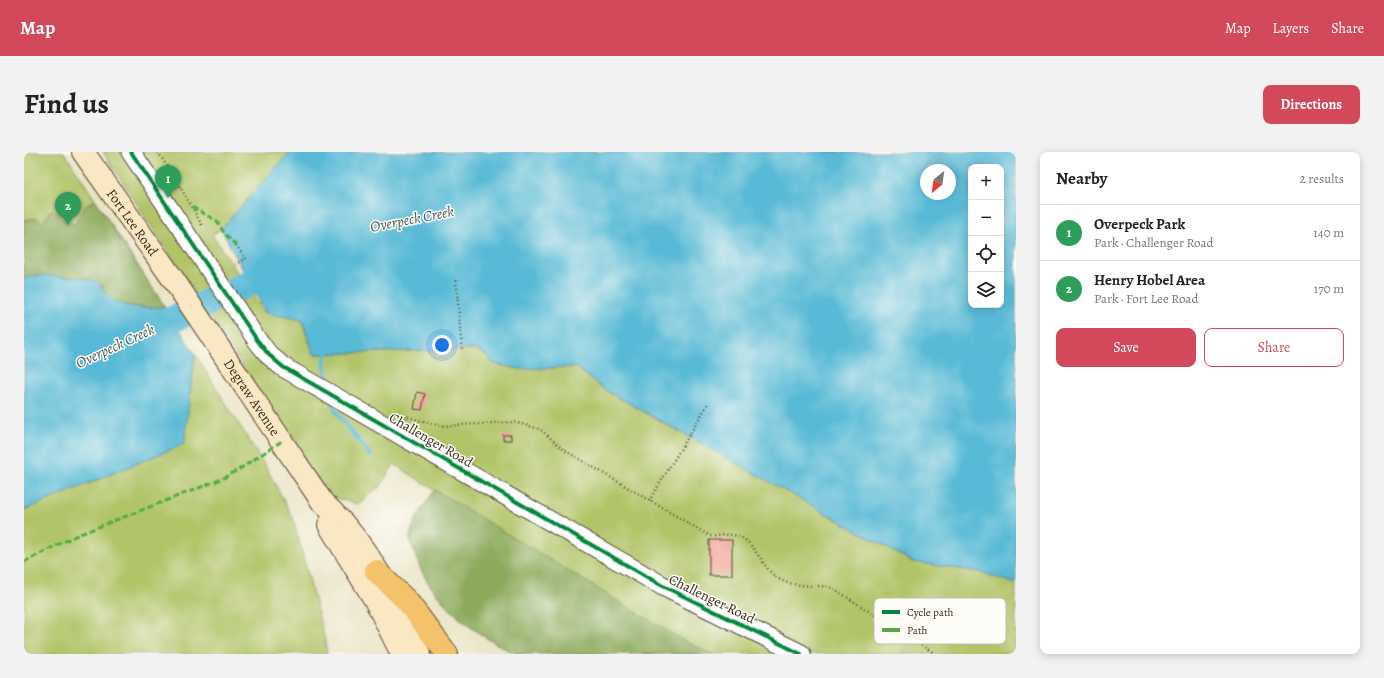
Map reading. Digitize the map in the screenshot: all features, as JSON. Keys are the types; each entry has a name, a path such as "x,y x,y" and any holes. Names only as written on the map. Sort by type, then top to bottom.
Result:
{"highway":[{"path":"376,572 407,601 447,654"}],"main road":[{"name":"Fort Lee Road","path":"83,152 182,292"},
{"name":"Degraw Avenue","path":"182,292 323,503 346,527 376,572 402,618 419,654"},
{"name":"Degraw Avenue","path":"323,503 325,514 334,535 375,600 402,654"}],"street":[{"name":"Challenger Road","path":"131,152 257,340 276,362 375,421 660,585 801,654"}],"path":[{"path":"158,152 186,195 204,230"},
{"path":"236,245 246,259 236,264"},
{"path":"456,280 462,349"},
{"path":"649,501 708,404"},
{"path":"400,414 423,422 441,426 514,422 540,429 564,450 710,536 720,537 732,535 743,539 752,547 771,574 781,580 791,584 821,585 833,588 874,615"},
{"path":"920,644 935,654"}],"green space":[{"path":"24,152 64,152 165,307 24,280"},
{"path":"103,152 290,152 221,229 212,235 265,313 301,319 314,354 476,349 485,354 494,364 520,369 576,367 605,390 913,562 980,572 1016,584 1016,654 517,654 485,637 455,614 442,601 421,570 411,543 411,533 420,513 435,490 394,464 380,486 358,504 335,498 313,474"},
{"path":"96,200 127,251 165,307 143,307 119,303 107,296 102,285 28,277 24,280 24,220 36,218 43,222 52,209 64,221 75,224 85,206"},
{"path":"195,354 267,469 293,518 325,640 327,654 24,654 24,510 184,444"},
{"path":"435,490 684,641 713,654 517,654 485,637 455,614 442,601 421,570 412,546 410,539 413,527"}],"water":[{"path":"290,152 1016,152 1016,584 980,572 913,562 605,390 576,367 520,369 494,364 485,354 475,349 314,354 302,320 266,313 221,229"},
{"path":"42,275 88,279 97,282 106,294 113,300 120,303 135,307 165,307 195,354 184,444 24,510 24,280 28,277"}],"building":[{"path":"417,392 425,394 422,410 414,409"},
{"path":"503,435 511,435 511,440 503,440"},
{"path":"709,540 732,540 732,575 709,575"}],"waterway":[{"name":"Overpeck Creek","path":"140,335 282,267"},
{"path":"328,348 324,362 330,388"},
{"path":"333,403 336,412 371,456"}],"marked path":[{"path":"192,207 217,221 224,233 236,245"},
{"path":"24,562 75,536 222,479 282,441"}],"cycle path":[{"path":"131,152 257,340 269,355 283,367 661,585 801,654"}],"place":[{"name":"Overpeck Park","path":"168,198"},
{"name":"Henry Hobel Area","path":"68,225"}]}
